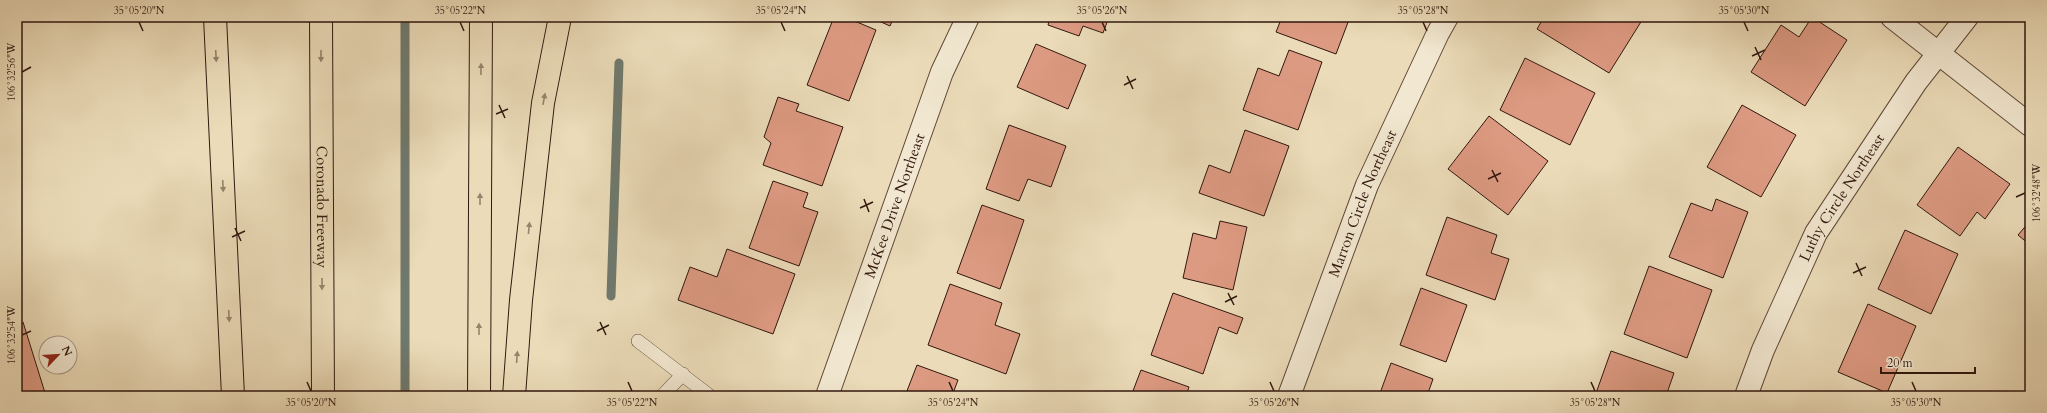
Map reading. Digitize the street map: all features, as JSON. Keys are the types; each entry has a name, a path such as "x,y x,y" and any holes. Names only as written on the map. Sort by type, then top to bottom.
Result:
{"highway":[{"path":"215,17 233,396"},
{"name":"Coronado Freeway","path":"321,17 323,396"},
{"path":"479,396 481,17"},
{"path":"514,396 521,300 543,103 560,17"}],"street":[{"name":"McKee Drive Northeast","path":"827,396 942,72 968,17"},
{"name":"Marron Circle Northeast","path":"1289,396 1367,185 1438,33 1447,17"},
{"path":"1892,17 2030,124"},
{"name":"Luthy Circle Northeast","path":"1746,396 1763,350 1816,233 1938,52 1967,17"}],"lane":[{"path":"638,341 710,396"},
{"path":"662,396 683,374"}],"building":[{"path":"834,17 845,17 876,30 849,101 807,85"},
{"path":"870,17 894,17 890,26"},
{"path":"1050,17 1109,17 1103,33 1083,26 1079,36 1048,25"},
{"path":"1282,17 1350,17 1336,54 1276,32"},
{"path":"1544,17 1644,17 1609,73 1537,29"},
{"path":"1812,17 1847,40 1805,106 1751,72 1781,25 1799,37"},
{"path":"1036,44 1086,65 1068,109 1017,87"},
{"path":"1289,50 1322,62 1298,130 1243,110 1258,68 1279,76"},
{"path":"1525,58 1595,93 1570,145 1500,110"},
{"path":"778,97 799,104 796,111 843,127 822,186 763,165 771,143 764,137"},
{"path":"1742,105 1796,135 1761,197 1707,167"},
{"path":"1489,116 1548,161 1508,215 1448,169"},
{"path":"1009,125 1066,146 1051,187 1028,179 1019,201 986,189"},
{"path":"1245,130 1289,146 1264,216 1199,193 1209,165 1230,173"},
{"path":"1958,147 2010,184 1985,219 1977,212 1960,236 1917,205"},
{"path":"773,181 808,193 803,207 818,212 799,266 749,248"},
{"path":"1716,199 1748,212 1723,278 1669,257 1691,203 1712,211"},
{"path":"982,205 1024,220 1000,289 957,273"},
{"path":"1447,217 1497,235 1491,253 1509,259 1495,300 1426,275"},
{"path":"1220,221 1247,227 1233,290 1183,278 1193,233 1216,239"},
{"path":"2030,221 2030,245 2018,235"},
{"path":"1905,230 1958,254 1931,314 1878,289"},
{"path":"727,249 795,274 773,334 678,300 690,267 717,277"},
{"path":"1649,266 1712,290 1687,358 1624,334"},
{"path":"950,284 1002,303 995,325 1020,334 1006,374 928,345"},
{"path":"1421,288 1467,305 1446,362 1400,345"},
{"path":"1173,293 1243,318 1237,334 1219,327 1203,374 1151,355"},
{"path":"1868,304 1916,326 1887,393 1838,372"},
{"path":"23,322 38,370 38,375 39,375 46,396 17,396 17,324"},
{"path":"1611,351 1674,373 1666,396 1595,396"},
{"path":"1391,363 1433,379 1427,396 1379,396"},
{"path":"917,365 958,380 952,396 905,396"},
{"path":"1141,370 1189,387 1186,396 1131,396"}],"waterway":[{"path":"405,17 405,396"},
{"path":"611,296 619,63"}]}
